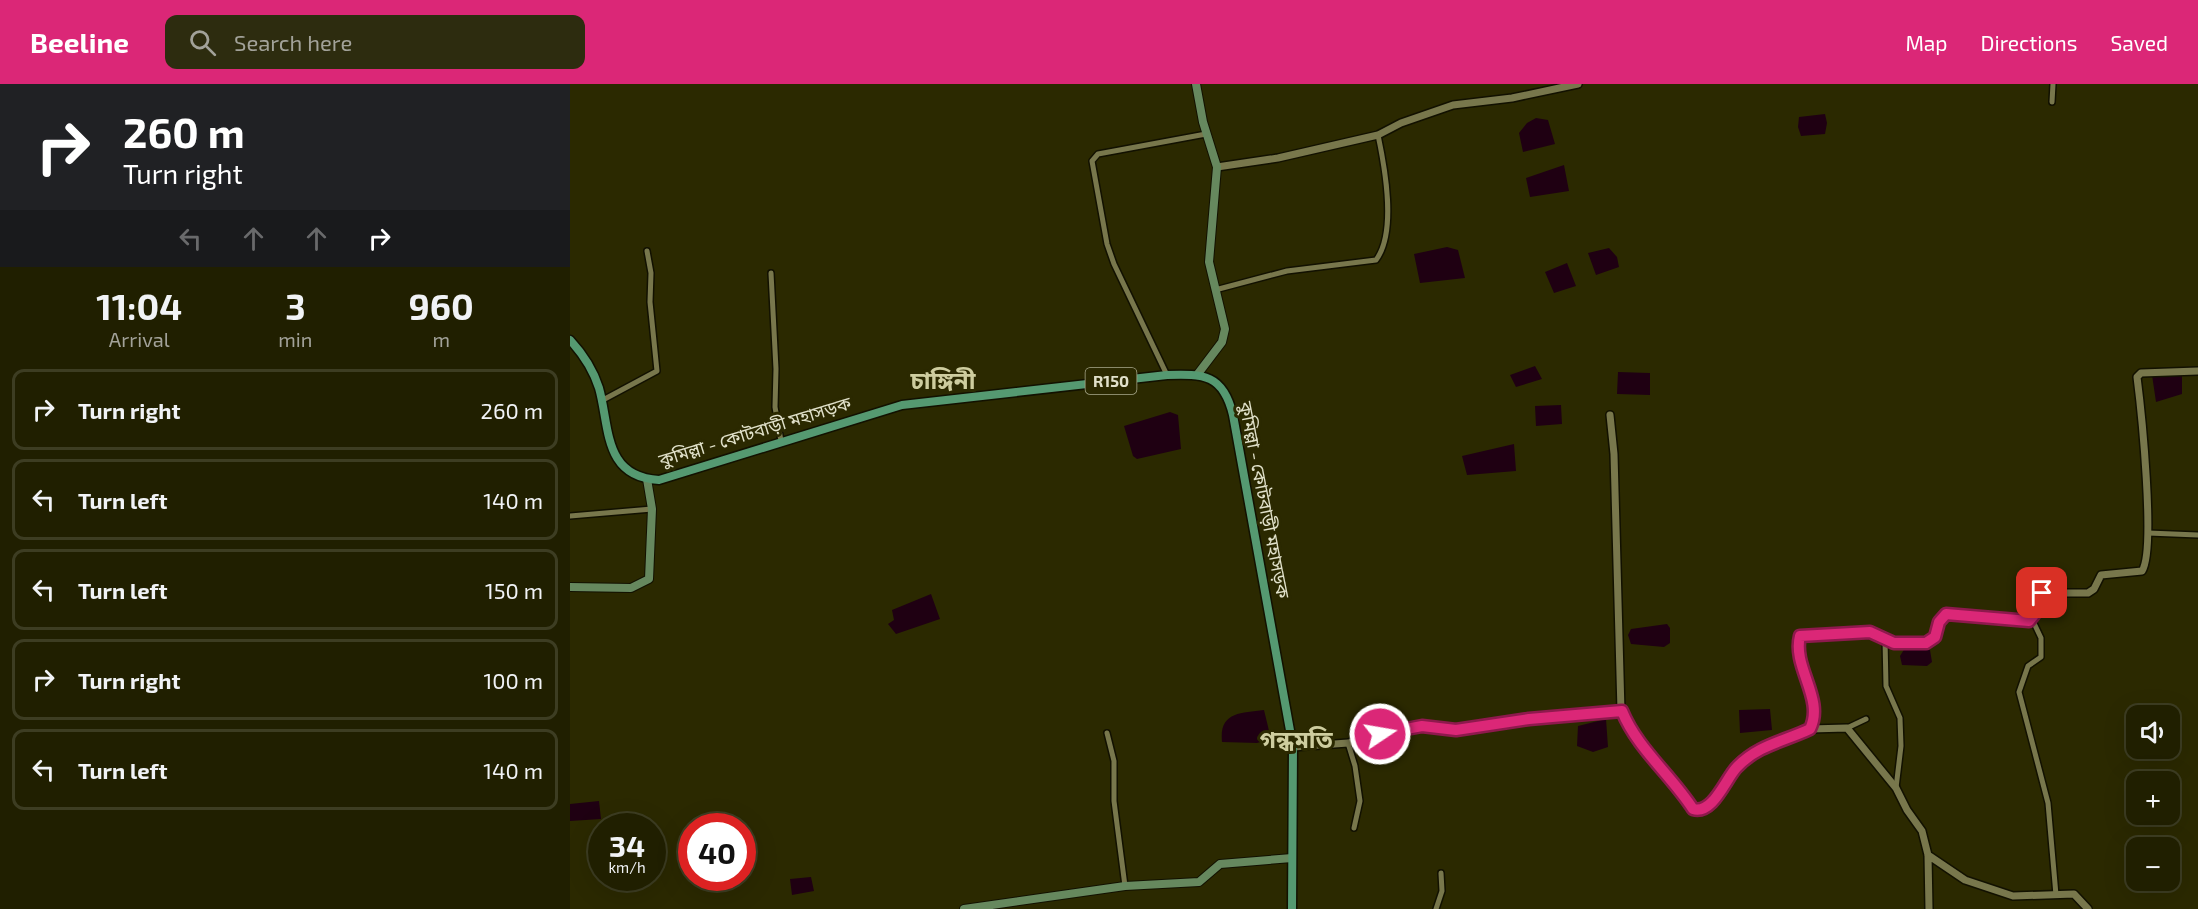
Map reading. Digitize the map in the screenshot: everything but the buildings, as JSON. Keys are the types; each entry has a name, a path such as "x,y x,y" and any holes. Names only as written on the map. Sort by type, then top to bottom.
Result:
{"main road":[{"path":"1196,84 1206,134 1217,167 1209,262 1224,319 1224,336 1197,375"},
{"name":"কুমিল্লা - কোটবাড়ী মহাসড়ক","path":"570,340 585,356 598,387 610,447 615,456 636,475 659,480 902,405 1167,375 1208,377 1221,386 1230,403 1293,747 1292,909"},
{"path":"570,587 631,588 647,582 652,543 652,509 647,479"},
{"path":"964,909 1125,886 1199,882 1220,864 1293,858"}],"street":[{"path":"1217,167 1278,158 1378,135 1401,123 1453,105 1512,98 1578,84"},
{"path":"2052,102 2053,84"},
{"path":"1167,375 1113,264 1107,244 1092,161 1098,154 1206,134"},
{"path":"1215,290 1287,271 1376,260 1383,245 1388,218 1378,135"},
{"path":"601,401 657,371 650,302 651,273 647,251"},
{"path":"771,273 776,369 775,407 781,441"},
{"path":"2056,895 2048,803 2019,693 2028,666 2041,657 2041,638 2032,619 2034,597 2037,593 2088,593 2094,589 2101,575 2142,571 2148,533 2142,421 2137,377 2141,374 2198,371"},
{"path":"1610,415 1614,454 1622,711 1635,736 1696,810 1707,806 1732,772 1754,753 1783,738 1810,729 1847,729 1866,719"},
{"path":"570,516 652,509"},
{"path":"2148,533 2198,536"},
{"path":"1810,729 1814,713 1799,650 1800,636 1870,632 1894,643 1926,643 1935,637 1939,622 1946,614 2024,622 2032,619"},
{"path":"1885,639 1886,686 1900,718 1901,746 1896,788"},
{"path":"1293,747 1348,743 1395,730 1422,726 1456,730 1529,719 1622,711"},
{"path":"1847,729 1896,788 1906,810 1922,831 1928,855 1929,909"},
{"path":"1107,733 1114,761 1114,801 1125,886"},
{"path":"1348,743 1355,766 1360,801 1354,828"},
{"path":"1928,855 1965,880 1998,892 2013,896 2074,894 2088,909"},
{"path":"1436,909 1442,891 1441,873"}],"shaded area":[{"path":"1825,114 1827,123 1825,134 1801,136 1798,127 1799,117"},
{"path":"1536,118 1548,120 1555,144 1523,152 1519,133 1527,123"},
{"path":"1564,165 1569,191 1530,197 1526,178"},
{"path":"1447,247 1458,250 1465,278 1420,283 1414,254"},
{"path":"1609,248 1617,257 1619,267 1596,275 1588,253"},
{"path":"1567,263 1576,286 1554,293 1545,272"},
{"path":"1535,366 1542,379 1516,387 1510,375"},
{"path":"1618,372 1650,373 1650,395 1617,394"},
{"path":"2152,375 2182,376 2182,394 2156,402"},
{"path":"1561,405 1562,424 1536,426 1535,406"},
{"path":"1170,412 1178,415 1181,449 1137,459 1133,456 1124,426"},
{"path":"1514,444 1516,471 1467,475 1462,456"},
{"path":"931,594 940,619 896,634 888,624 894,620 892,610"},
{"path":"1667,624 1670,628 1670,643 1664,647 1631,644 1628,635 1631,629"},
{"path":"1905,648 1930,650 1932,662 1927,666 1902,665 1900,656"},
{"path":"1770,709 1772,730 1740,733 1739,710"},
{"path":"1264,710 1271,739 1257,743 1222,742 1222,732 1228,719 1239,714"},
{"path":"1606,719 1608,747 1593,752 1577,746 1578,726"},
{"path":"599,801 600,813 588,813 588,820 570,821 570,804"},
{"path":"811,877 814,891 792,895 790,879"}],"district":[{"name":"চাঙ্গিনী","path":"943,381"},
{"name":"গন্ধমতি","path":"1296,740"}],"route":[{"path":"1380,734 1422,726 1456,730 1529,719 1622,711 1635,736 1675,783 1693,809 1700,810 1707,806 1727,782 1732,772 1754,753 1783,738 1801,734 1813,725 1814,713 1799,650 1800,636 1870,632 1894,643 1926,643 1935,637 1939,622 1946,614 1968,614 2029,621 2034,615 2035,594 2042,593"}]}
